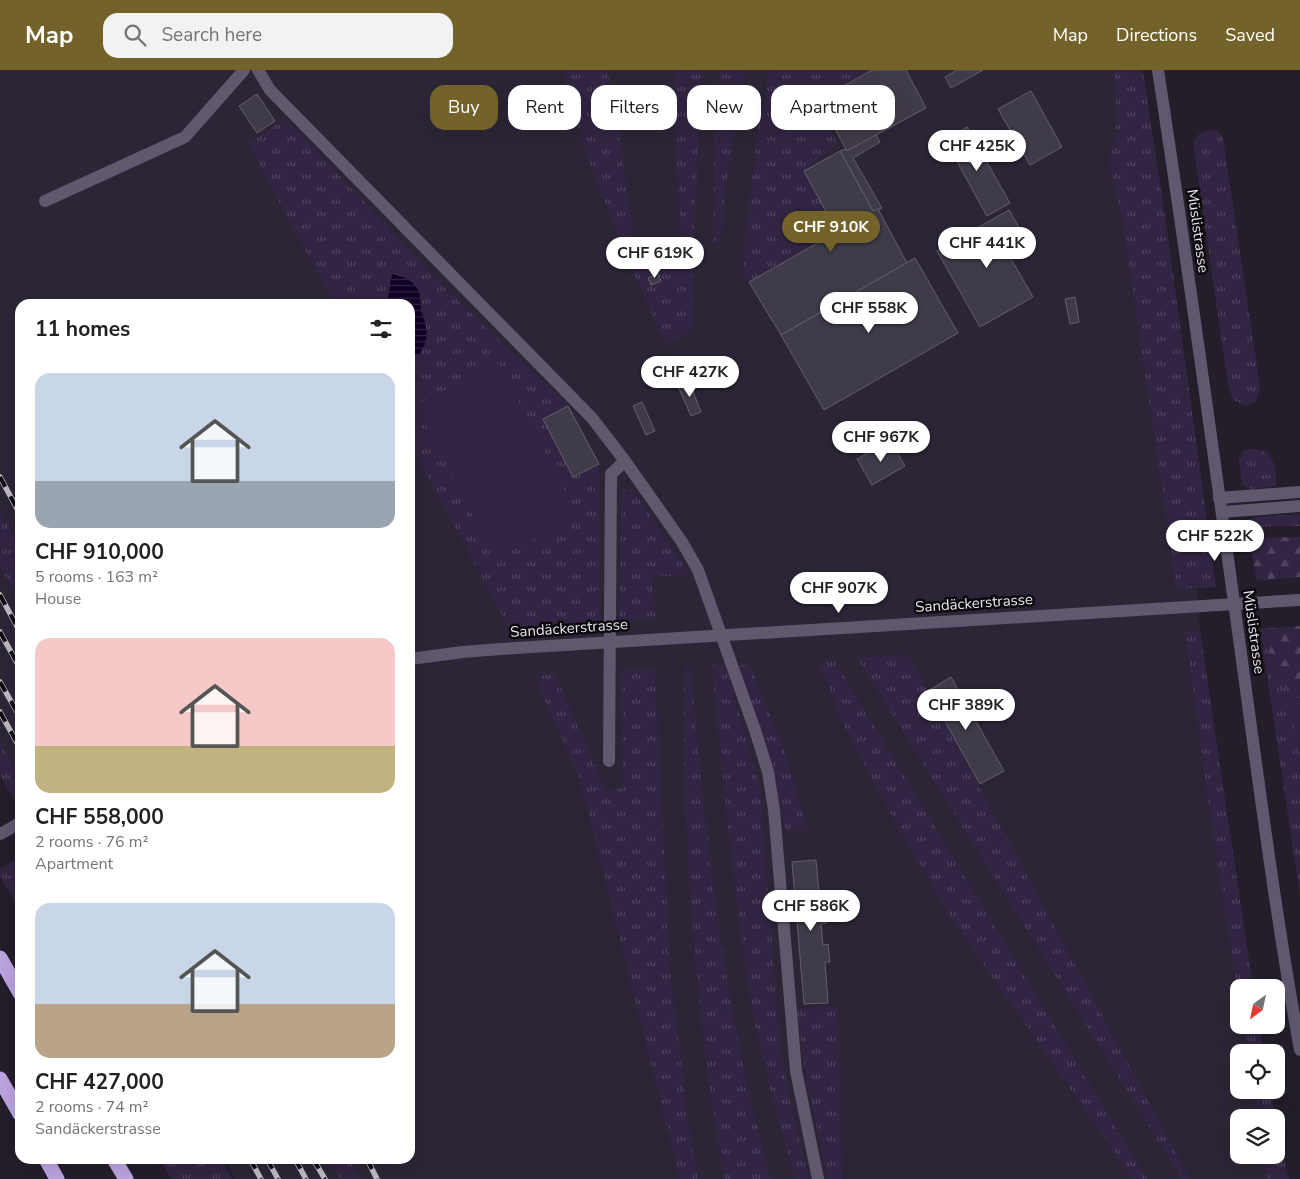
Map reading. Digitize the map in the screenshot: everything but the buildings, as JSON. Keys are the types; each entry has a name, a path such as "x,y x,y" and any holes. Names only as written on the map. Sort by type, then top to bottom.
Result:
{"highway":[{"path":"0,958 15,984"},
{"path":"0,1079 15,1105"},
{"path":"49,1164 57,1179"},
{"path":"117,1164 126,1179"}],"street":[{"path":"45,202 185,137 244,70"},
{"path":"258,70 270,90 592,418 682,542 698,570 768,772 775,820 796,1071 818,1179"},
{"name":"Müslistrasse","path":"1158,70 1222,512 1255,760 1300,1050"},
{"path":"609,761 611,474 625,462"},
{"path":"1219,498 1300,492"},
{"path":"1222,512 1300,506"},
{"name":"Sandäckerstrasse","path":"415,658 500,649 1300,600"},
{"path":"0,834 15,825"}],"shaded area":[{"path":"0,70 1143,70 1216,587 1198,588 1200,631 1252,979 1230,979 1230,1034 1261,1034 1263,1044 1230,1044 1230,1099 1272,1099 1274,1109 1230,1109 1230,1164 1285,1164 1285,1162 1289,1179 235,1179 227,1164 415,1164 415,299 15,299 15,777 0,750"},
{"path":"392,274 410,281 419,292 427,333 425,343 419,355 415,355 415,299 388,298"}],"green space":[{"path":"563,70 608,70 611,85 591,85 591,130 619,130 634,241 621,244 586,152 580,130 581,85 567,85"},
{"path":"675,70 701,70 700,85 687,85 687,130 698,130 692,331 665,344 625,253 682,247 675,130 677,130 677,85 675,85"},
{"path":"720,70 746,70 743,85 718,85"},
{"path":"770,70 872,70 846,85 771,85 771,130 832,130 837,143 804,171 837,232 749,282 743,281 746,228 758,132 761,130 761,116"},
{"path":"1114,70 1140,70 1143,74 1166,223 1216,587 1177,589 1122,220 1109,157 1115,141 1117,118"},
{"path":"286,119 444,287 568,406 543,420 573,477 599,464 600,622 509,628 415,453 415,299 331,299 248,143"},
{"path":"715,130 735,130 728,169 720,243 713,243"},
{"path":"1207,130 1218,131 1223,138 1260,387 1256,401 1246,406 1233,400 1228,384 1193,143 1199,134"},
{"path":"499,363 578,517 495,559 416,405"},
{"path":"1248,449 1263,451 1272,459 1276,486 1251,489 1242,485 1239,457 1243,451"},
{"path":"632,489 690,575 652,577 656,620 619,620 622,490"},
{"path":"0,511 15,539 15,594 0,567"},
{"path":"1300,514 1300,526 1247,527 1246,521 1255,517"},
{"path":"1300,537 1300,577 1257,581 1249,538"},
{"path":"1300,626 1300,698 1291,699 1260,629"},
{"path":"1260,629 1291,699 1300,755 1300,895"},
{"path":"1200,631 1252,979 1236,979 1211,821 1185,632"},
{"path":"908,654 1190,1179 1182,1179 857,658"},
{"path":"835,661 1147,1179 1133,1179 956,925 906,842 844,726 819,663"},
{"path":"725,664 760,789 780,1045 791,1106 809,1179 795,1179 764,1065 750,995 728,830 712,665"},
{"path":"749,664 786,754 808,831 785,830 776,784 739,665"},
{"path":"684,667 690,667 710,860 729,989 740,1053 771,1179 724,1179 704,1044 691,909 685,799"},
{"path":"655,668 670,968 689,1129 698,1179 680,1179 580,780 534,675 555,674 606,791 623,788 621,669"},
{"path":"1300,698 1300,755 1291,699"},
{"path":"0,741 15,768 15,801 0,776"},
{"path":"15,860 15,902 0,876 0,869"},
{"path":"832,1006 838,1009 842,1179 828,1179 806,1078 797,1009"},
{"path":"1245,1034 1261,1034 1263,1044 1247,1044"},
{"path":"1255,1099 1272,1099 1274,1109 1257,1109"},
{"path":"1285,1163 1289,1179 1267,1179 1264,1164"},
{"path":"163,1164 224,1164 232,1179 171,1179"},
{"path":"332,1164 352,1164 360,1179 340,1179"}],"railway":[{"path":"0,477 15,505"},
{"path":"0,595 15,623"},
{"path":"0,632 15,659"},
{"path":"0,682 15,708"},
{"path":"0,712 15,739"},
{"path":"253,1164 261,1179"},
{"path":"270,1164 278,1179"},
{"path":"298,1164 306,1179"},
{"path":"316,1164 325,1179"},
{"path":"370,1164 377,1179"}]}
